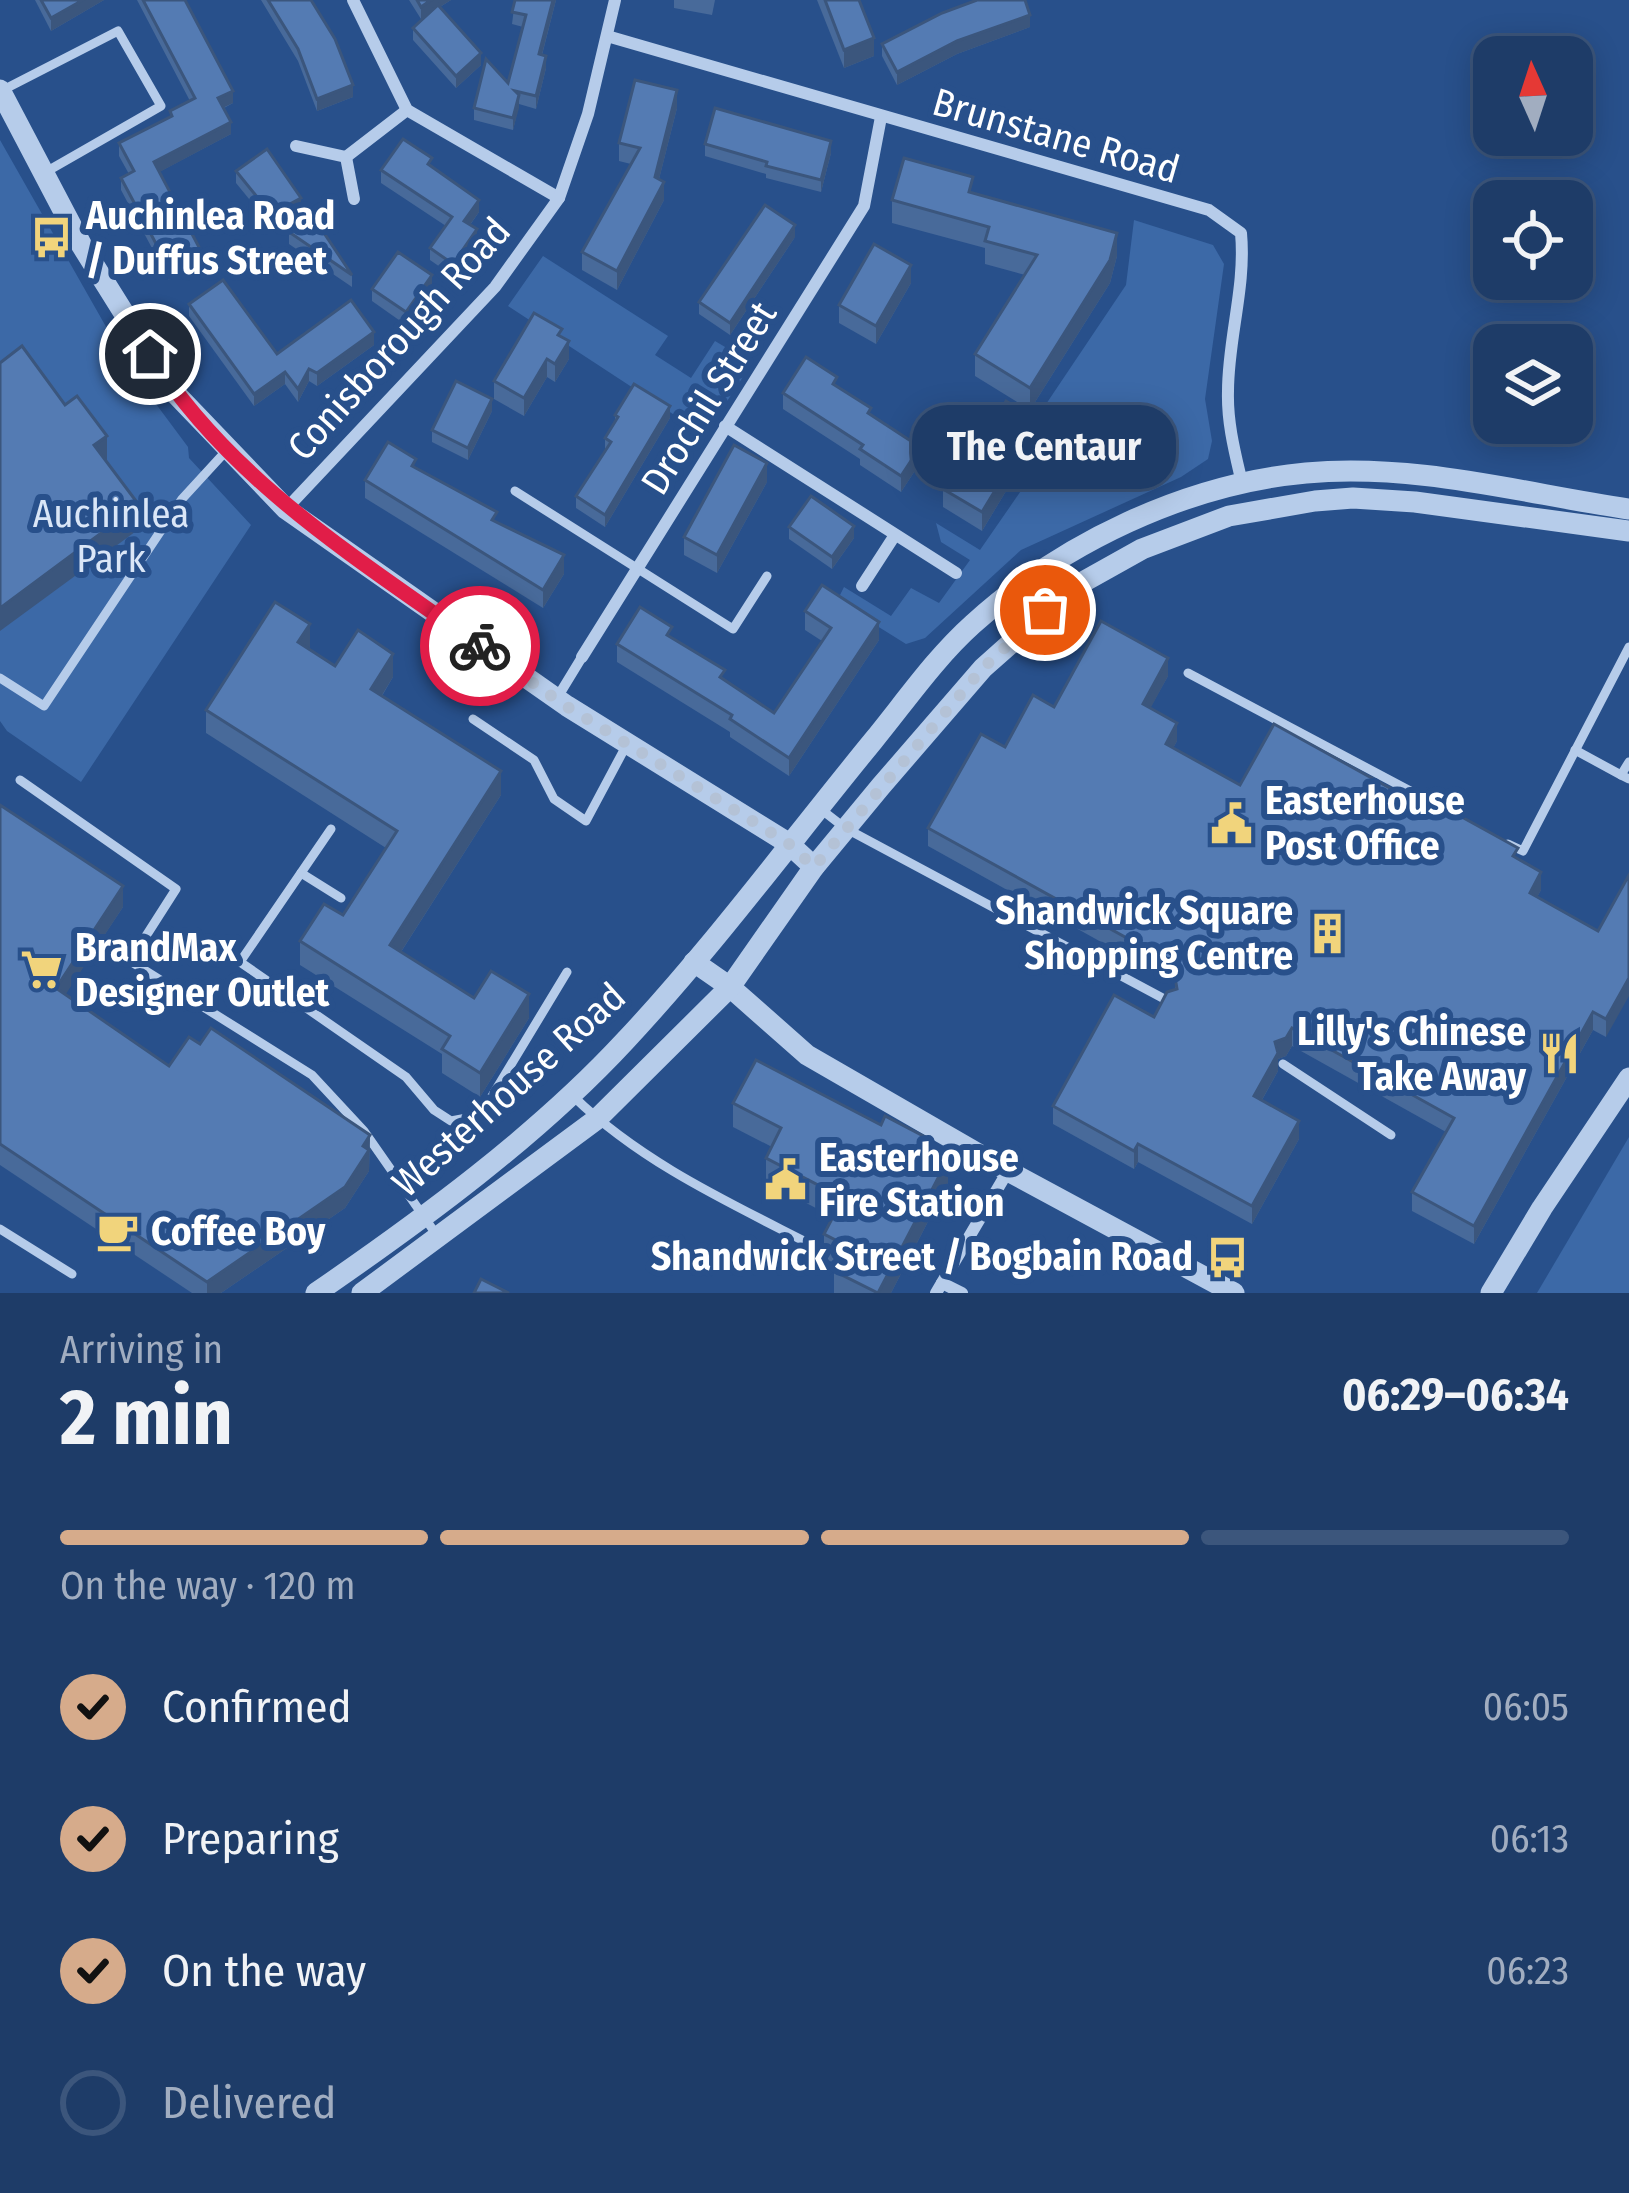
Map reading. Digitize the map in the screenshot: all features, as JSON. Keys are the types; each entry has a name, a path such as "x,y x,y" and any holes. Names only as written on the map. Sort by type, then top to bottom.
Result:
{"street":[{"path":"353,0 407,110 559,198"},
{"name":"Conisborough Road","path":"286,509 495,287 559,198 588,113 615,0"},
{"name":"Brunstane Road","path":"607,36 1209,210 1241,233 1243,269 1228,387 1228,425 1242,484"},
{"path":"0,90 82,246 172,390 286,509 557,698 788,843 814,867"},
{"path":"346,157 407,110"},
{"name":"Drochil Street","path":"557,698 864,206 881,117"},
{"path":"296,146 346,157"},
{"path":"346,157 354,199"},
{"path":"724,426 956,574"},
{"name":"Westerhouse Road","path":"316,1293 424,1218 623,1043 954,643 1032,575 1151,513 1242,484 1302,473 1370,469 1448,476 1629,509"},
{"name":"Westerhouse Road","path":"362,1293 597,1119 730,988 845,828 1016,634 1074,586 1163,540 1229,516 1353,498 1629,531"},
{"path":"862,586 895,535"},
{"path":"694,962 807,1055 1234,1293"},
{"path":"1492,1293 1629,1078"},
{"path":"962,1293 939,1288 1008,1171"}],"lane":[{"path":"0,90 118,31 160,106 44,173"},
{"path":"0,678 44,706 182,499 226,450"},
{"path":"515,491 733,629 767,576"},
{"path":"1504,841 1523,851 1629,647"},
{"path":"1188,673 1466,821"},
{"path":"473,719 533,760 554,799 586,821 627,743"},
{"path":"1575,751 1625,777 1629,762"},
{"path":"20,780 176,889 130,961 312,1075 364,1131 439,1239"},
{"path":"818,807 845,828 1170,1002"},
{"path":"331,829 240,962 406,1077 434,1110 452,1121 472,1117 489,1101 567,972"},
{"path":"301,872 340,898"},
{"path":"1283,1064 1391,1135"},
{"path":"570,1094 679,1177 810,1244"},
{"path":"0,1229 72,1274"}],"green space":[{"name":"Auchinlea Park","path":"0,140 130,369 188,447 189,458 251,525 81,782 7,731 0,721"},
{"path":"1134,220 1213,245 1224,264 1205,399 1212,441 1208,459 1181,477 1021,550 925,638 906,644 837,601 844,587 891,616 911,588 939,603 970,560 941,542 936,523 980,550 1052,446 1030,428 1126,285"},
{"path":"543,256 668,336 655,355 691,378 715,341 752,363 705,435 508,306"},
{"path":"1629,1137 1629,1293 1537,1293"}],"building":[{"path":"41,0 83,0 51,18"},
{"path":"143,0 185,0 233,91 218,98 231,122 154,162 201,251 169,268 121,178 134,171 119,143 172,116 170,111 195,98"},
{"path":"268,0 311,0 335,39 353,85 317,99 298,49"},
{"path":"515,0 553,0 539,54 546,56 536,96 515,91 519,95 513,118 474,108 486,59 508,83 526,15 512,12"},
{"path":"825,0 859,0 874,38 844,50"},
{"path":"977,0 1025,0 1030,15 957,41 897,72 882,44"},
{"path":"438,5 481,53 456,76 413,28"},
{"path":"635,80 677,90 655,177 664,182 617,271 582,252 640,148 619,143"},
{"path":"715,108 831,141 821,180 705,144"},
{"path":"403,139 432,158 428,164 479,200 464,221 477,229 453,264 430,248 452,217 381,170"},
{"path":"267,149 301,198 271,214 236,171"},
{"path":"904,158 973,177 969,192 1117,233 1110,260 1030,388 975,354 1037,255 985,241 989,227 892,200"},
{"path":"765,205 795,225 730,323 699,302"},
{"path":"312,215 352,275 289,232"},
{"path":"874,244 911,265 876,326 839,305"},
{"path":"398,252 432,275 406,312 372,289"},
{"path":"223,280 277,354 351,300 374,332 317,373 309,369 298,389 285,372 254,394 189,304"},
{"path":"534,313 562,329 558,335 569,341 555,364 547,359 524,398 494,381"},
{"path":"22,346 65,405 77,396 107,436 94,445 139,505 0,608 0,363"},
{"path":"806,357 837,377 833,384 871,408 868,413 920,447 901,476 783,393"},
{"path":"456,381 492,399 468,448 432,430"},
{"path":"634,384 670,406 605,515 576,496 611,442 605,438"},
{"path":"1006,401 1038,420 982,512 943,489 963,456 970,461"},
{"path":"388,442 416,459 412,466 497,512 492,520 564,555 543,590 365,480"},
{"path":"734,445 767,463 717,555 684,537"},
{"path":"811,496 854,526 832,557 789,527"},
{"path":"822,585 879,622 789,758 730,719 732,715 617,644 640,607 672,627 667,635 725,670 720,677 774,713 831,628 805,611"},
{"path":"275,602 310,624 298,642 335,666 358,630 393,654 371,689 501,771 390,945 474,998 491,971 529,994 480,1073 442,1049 450,1036 300,941 324,904 343,915 397,831 206,710"},
{"name":"Shandwick Square Shopping Centre","path":"1101,621 1168,658 1143,704 1177,723 1166,744 1240,785 1274,724 1435,813 1440,805 1518,848 1513,856 1541,872 1530,893 1598,931 1629,875 1629,978 1606,1019 1593,1012 1474,1226 1412,1192 1454,1118 1292,1028 1286,1038 1275,1042 1278,1053 1254,1096 1299,1121 1252,1206 1138,1144 1134,1151 1053,1106 1114,995 1154,1017 1167,992 1177,989 1175,977 1181,968 928,828 981,734 1005,747 1033,695 1054,707"},
{"path":"0,805 123,886 56,988 169,1066 189,1037 200,1044 211,1028 370,1135 363,1146 369,1150 345,1187 207,1282 0,1144"},
{"path":"756,1060 881,1125 885,1116 927,1138 923,1146 948,1159 878,1293 834,1271 847,1246 824,1234 843,1198 766,1158 781,1128 733,1103"},
{"path":"481,1279 509,1293 474,1293"}],"way so far":[{"path":"480,646 566,706 788,843 814,867 983,668 1045,610"}],"place":[{"name":"Auchinlea Road / Duffus Street","path":"52,238"},
{"name":"The Centaur","path":"1045,610"},
{"name":"Easterhouse Post Office","path":"1231,823"},
{"name":"Shandwick Square Shopping Centre","path":"1327,933"},
{"name":"BrandMax Designer Outlet","path":"41,970"},
{"name":"Lilly's Chinese Take Away","path":"1560,1054"},
{"name":"Easterhouse Fire Station","path":"785,1180"},
{"name":"Coffee Boy","path":"117,1232"},
{"name":"Shandwick Street / Bogbain Road","path":"1227,1257"}],"route":[{"path":"150,354 172,390 286,509 480,646"}]}
